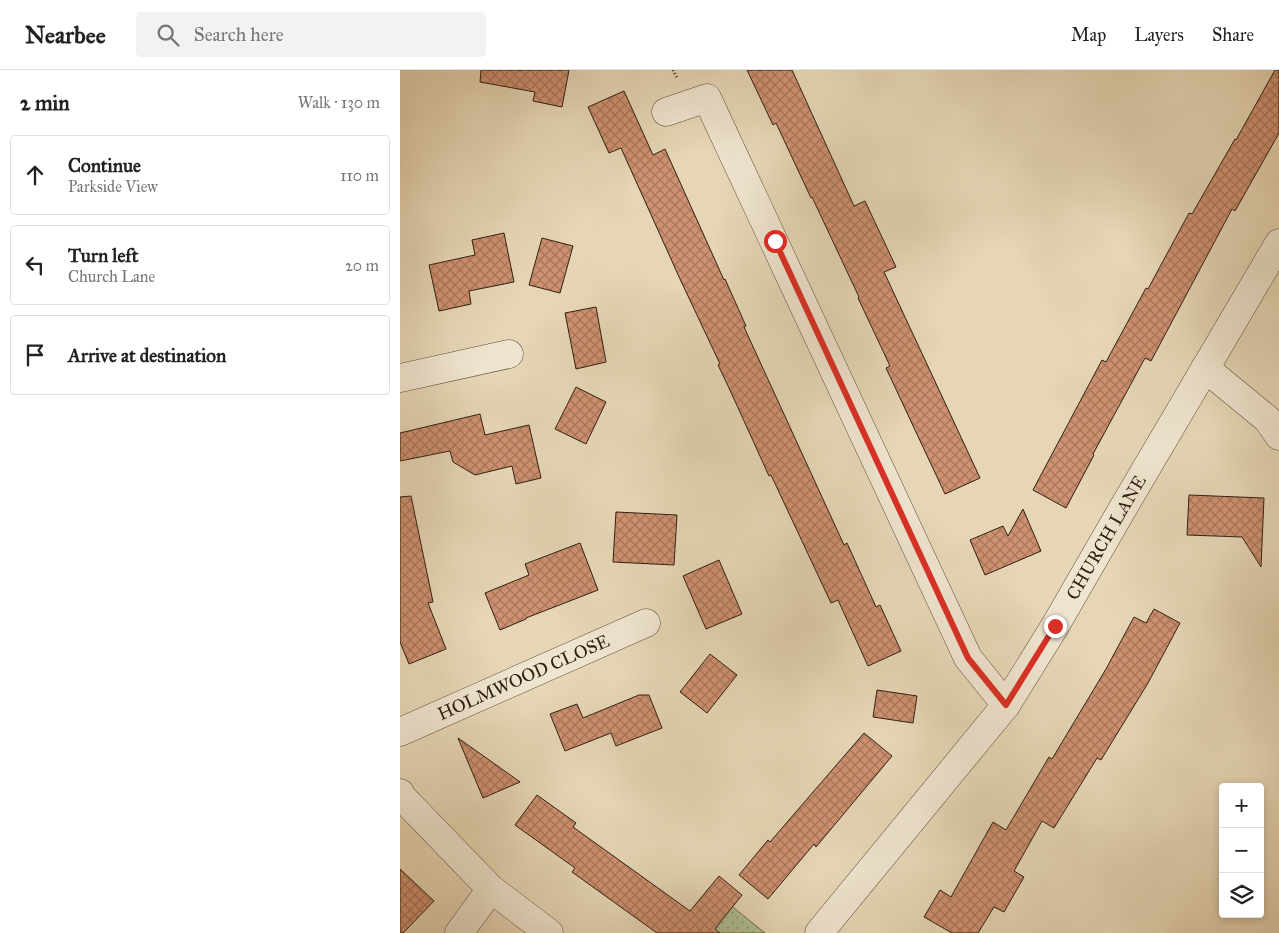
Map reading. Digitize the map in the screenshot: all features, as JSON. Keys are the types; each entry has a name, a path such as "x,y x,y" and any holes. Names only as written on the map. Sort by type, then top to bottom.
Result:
{"street":[{"path":"666,112 707,98 968,658 1006,705"},
{"name":"CHURCH LANE","path":"819,933 1006,705 1055,626 1279,243"},
{"path":"400,378 509,354"},
{"path":"1205,368 1267,419 1279,436"},
{"name":"HOLMWOOD CLOSE","path":"400,732 646,624"},
{"path":"400,792 402,797 491,890 549,933"},
{"path":"459,933 491,890"}],"green space":[{"path":"709,888 765,933 676,933"}],"building":[{"path":"481,70 569,70 562,107 533,101 535,92 480,82"},
{"path":"747,70 792,70 854,206 865,201 896,267 884,272 980,478 945,494 886,368 890,366 859,297 776,123 773,125"},
{"path":"1275,70 1279,70 1279,133 1235,211 1232,209 1151,361 1145,358 1066,508 1033,490 1102,360 1106,362 1189,213 1192,214"},
{"path":"624,91 653,155 665,149 844,545 847,543 876,607 880,605 901,651 868,666 838,600 831,603 771,475 769,476 621,148 609,153 588,107"},
{"path":"504,233 514,282 469,291 471,304 439,311 429,265 475,255 472,240"},
{"path":"542,238 573,246 560,293 529,285"},
{"path":"596,307 606,362 576,369 565,313"},
{"path":"576,387 606,402 586,444 555,429"},
{"path":"480,414 485,435 529,425 541,478 516,484 512,466 475,475 453,462 450,451 400,461 400,433"},
{"path":"1189,495 1264,498 1261,567 1242,537 1187,535"},
{"path":"411,496 433,602 428,603 446,649 409,664 400,642 400,497"},
{"path":"1023,509 1041,551 985,575 970,540 1003,526 1008,536"},
{"path":"616,512 677,515 674,565 613,562"},
{"path":"580,543 598,590 500,630 485,593 529,575 525,564"},
{"path":"719,560 742,614 706,629 683,576"},
{"path":"1154,609 1180,623 1148,683 1101,760 1097,758 1054,828 1042,821 1014,871 1024,877 1004,912 994,907 978,933 952,933 924,917 940,890 951,897 993,822 1006,830 1049,757 1052,759 1106,669 1134,617 1146,623"},
{"path":"710,654 737,675 707,713 680,692"},
{"path":"877,690 917,696 913,723 873,717"},
{"path":"639,695 649,695 662,728 616,746 611,733 565,751 550,714 577,704 583,718"},
{"path":"864,733 892,756 816,847 814,844 768,899 739,875"},
{"path":"458,738 492,762 520,782 483,798"},
{"path":"537,795 576,823 573,827 690,911 719,876 742,895 715,929 720,933 657,933 572,872 575,868 515,825"},
{"path":"400,869 434,901 403,933 400,933"}],"route":[{"path":"775,241 968,658 1006,705 1055,626"}]}
